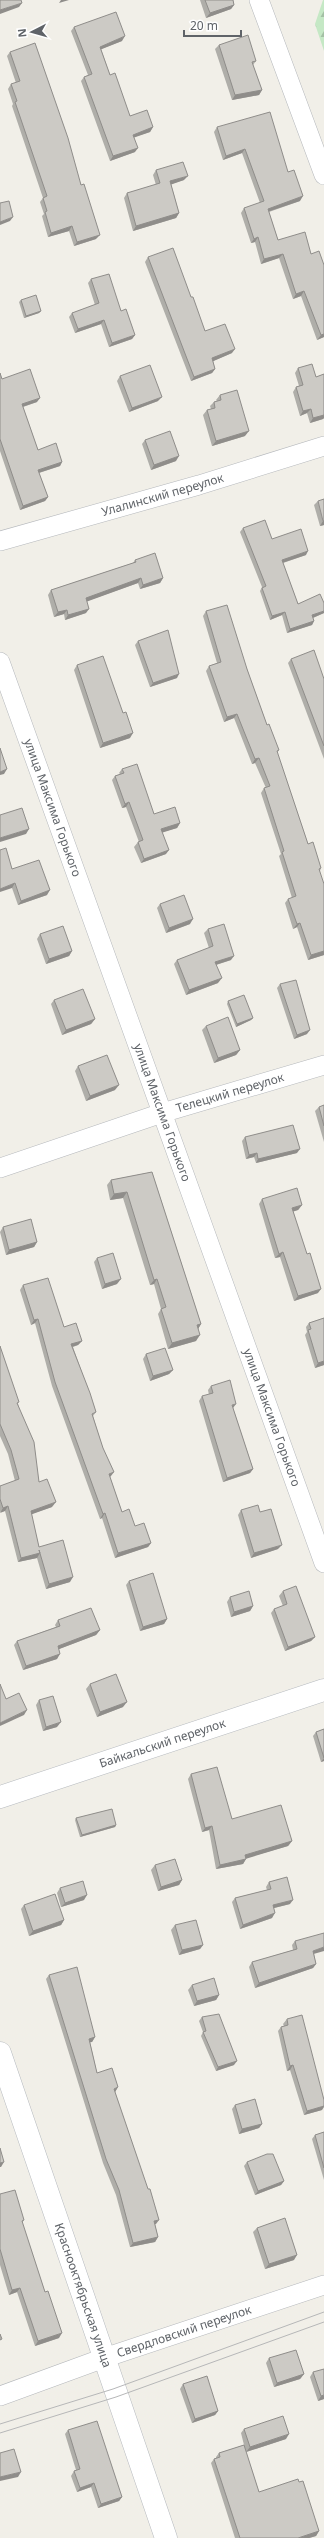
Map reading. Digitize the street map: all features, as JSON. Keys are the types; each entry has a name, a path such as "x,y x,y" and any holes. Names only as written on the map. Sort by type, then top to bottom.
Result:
{"main road":[{"name":"Байкальский переулок","path":"0,1797 324,1690"},
{"name":"Краснооктябрьская улица","path":"0,2053 166,2538"}],"street":[{"path":"259,0 324,175"},
{"name":"Улалинский переулок","path":"0,541 199,485 324,446"},
{"name":"улица Максима Горького","path":"0,662 324,1563"},
{"name":"Телецкий переулок","path":"0,1168 162,1113 324,1065"},
{"name":"Свердловский переулок","path":"0,2396 104,2358 324,2285"}],"green space":[{"path":"324,0 324,51 315,24"}],"building":[{"path":"0,0 21,0 22,3 0,10"},
{"path":"205,0 233,0 234,5 210,13"},
{"path":"116,12 125,36 100,47 110,75 115,73 130,116 147,110 153,127 133,135 138,148 113,156 84,77 92,74 74,27"},
{"path":"248,35 256,61 252,62 262,90 235,95 219,45"},
{"path":"35,43 68,138 81,185 84,184 100,235 77,242 72,226 51,233 43,198 47,196 15,102 17,101 11,84 20,81 10,52"},
{"path":"270,112 288,172 294,170 303,196 268,209 278,240 305,232 311,254 319,251 324,265 324,334 321,335 304,291 296,294 283,254 264,259 258,237 254,239 244,208 264,201 245,149 226,156 217,127"},
{"path":"183,162 188,176 170,181 179,213 136,226 127,193 160,183 156,170"},
{"path":"9,201 13,217 0,222 0,203"},
{"path":"173,248 205,331 225,324 235,349 212,358 215,369 194,377 148,257"},
{"path":"109,274 121,311 126,309 135,335 112,343 104,320 78,329 72,313 99,303 91,279"},
{"path":"36,295 41,311 26,316 21,300"},
{"path":"312,364 316,377 324,374 324,415 313,418 311,409 303,411 296,387 303,385 298,368"},
{"path":"150,365 162,397 132,408 120,376"},
{"path":"30,369 40,398 22,404 38,450 56,443 62,462 38,470 48,497 23,506 0,439 0,373 2,379"},
{"path":"237,390 249,431 216,441 207,410 215,408 214,402 221,400 220,395"},
{"path":"170,431 179,456 154,465 145,440"},
{"path":"324,499 324,521 323,521 318,501"},
{"path":"265,520 272,539 301,529 308,551 282,560 298,604 320,594 324,603 324,611 312,615 314,621 290,629 285,612 272,616 262,588 266,586 243,528"},
{"path":"155,553 163,578 143,585 141,578 86,598 89,609 68,615 67,610 58,612 51,590 136,562 135,560"},
{"path":"227,605 247,669 267,725 269,724 279,750 277,751 308,844 313,842 321,868 319,869 324,884 324,951 311,955 300,923 297,924 288,899 296,896 282,852 284,851 264,788 270,786 259,758 255,759 237,714 227,717 209,666 221,662 206,611"},
{"path":"168,630 179,674 153,683 138,641"},
{"path":"314,650 324,679 324,746 291,659"},
{"path":"103,656 123,713 126,712 133,733 103,743 77,665"},
{"path":"0,748 7,769 0,772"},
{"path":"137,764 154,814 175,807 180,823 161,829 169,850 144,859 138,842 143,840 129,802 125,804 115,776 124,773 122,769"},
{"path":"22,808 29,829 0,838 0,815"},
{"path":"6,848 12,869 39,860 50,890 21,901 15,883 0,889 0,850"},
{"path":"184,895 193,919 169,928 160,904"},
{"path":"224,924 234,956 215,962 222,978 189,990 177,960 213,946 208,929"},
{"path":"63,926 72,951 49,959 40,934"},
{"path":"296,980 310,1030 297,1035 280,984"},
{"path":"83,989 95,1019 66,1030 54,1000"},
{"path":"244,995 253,1018 237,1024 228,1001"},
{"path":"228,1017 240,1050 218,1058 206,1026"},
{"path":"107,1055 119,1085 90,1096 78,1066"},
{"path":"324,1105 324,1126 319,1107"},
{"path":"293,1125 300,1149 258,1159 257,1153 249,1155 245,1137"},
{"path":"152,1172 201,1324 197,1325 200,1335 172,1343 161,1309 166,1307 157,1279 154,1280 127,1192 114,1194 111,1180"},
{"path":"297,1188 302,1205 292,1208 307,1254 310,1253 321,1289 298,1296 283,1252 279,1254 262,1199"},
{"path":"31,1219 37,1242 9,1250 3,1227"},
{"path":"113,1253 121,1279 105,1284 97,1258"},
{"path":"48,1278 64,1327 76,1323 82,1341 71,1344 96,1412 92,1414 103,1448 114,1472 109,1474 122,1512 129,1509 135,1526 144,1523 151,1543 118,1553 105,1513 103,1514 55,1382 38,1319 34,1320 23,1285"},
{"path":"324,1318 324,1361 318,1363 308,1330 311,1329 309,1323"},
{"path":"0,1346 19,1402 17,1403 34,1442 39,1482 47,1479 56,1502 31,1511 39,1547 63,1540 73,1577 49,1584 40,1553 21,1558 8,1506 3,1508 0,1499 0,1486 19,1479 11,1450 0,1424"},
{"path":"165,1348 173,1370 153,1376 146,1354"},
{"path":"230,1380 236,1404 232,1405 253,1469 227,1478 202,1396 213,1393 211,1386"},
{"path":"258,1505 260,1512 271,1509 282,1545 254,1553 241,1510"},
{"path":"153,1573 167,1619 143,1627 129,1581"},
{"path":"296,1586 315,1637 288,1647 274,1609 287,1604 283,1591"},
{"path":"249,1591 253,1606 234,1612 230,1597"},
{"path":"91,1608 100,1630 58,1646 60,1654 26,1666 17,1641 60,1626 58,1620"},
{"path":"116,1674 127,1702 100,1712 90,1684"},
{"path":"0,1684 6,1699 19,1693 27,1710 0,1723"},
{"path":"53,1696 61,1722 46,1727 39,1700"},
{"path":"324,1729 324,1758 316,1732"},
{"path":"217,1767 232,1819 281,1805 292,1841 245,1855 246,1859 220,1865 212,1826 205,1828 191,1774"},
{"path":"112,1809 116,1825 82,1835 76,1818"},
{"path":"175,1859 182,1880 161,1887 155,1865"},
{"path":"287,1877 293,1900 273,1905 275,1913 243,1925 235,1898 271,1889 269,1882"},
{"path":"83,1881 87,1895 65,1903 60,1888"},
{"path":"55,1894 64,1920 33,1931 24,1905"},
{"path":"196,1920 203,1945 182,1950 175,1925"},
{"path":"324,1933 324,1947 313,1951 316,1964 259,1983 252,1962 297,1949 295,1941"},
{"path":"77,1967 95,2037 89,2039 97,2073 112,2068 118,2087 114,2089 148,2189 150,2189 159,2220 154,2221 158,2237 133,2243 119,2190 106,2159 49,1975"},
{"path":"214,1978 219,1995 197,2001 192,1985"},
{"path":"219,2014 237,2061 218,2067 203,2032 206,2031 202,2017"},
{"path":"302,2015 324,2100 324,2106 307,2111 293,2065 290,2066 281,2027 288,2025 287,2019"},
{"path":"255,2099 262,2124 242,2129 235,2105"},
{"path":"324,2132 324,2168 315,2135"},
{"path":"0,2148 4,2162 0,2163"},
{"path":"267,2154 273,2154 284,2181 258,2191 247,2162"},
{"path":"15,2190 24,2220 22,2221 45,2292 48,2291 62,2333 38,2341 20,2288 12,2290 0,2249 0,2194"},
{"path":"285,2218 297,2255 269,2264 257,2228"},
{"path":"296,2350 304,2374 277,2383 269,2358"},
{"path":"324,2369 324,2395 321,2396 313,2372"},
{"path":"207,2376 218,2411 195,2419 183,2384"},
{"path":"283,2416 289,2434 250,2447 244,2429"},
{"path":"97,2421 122,2497 101,2504 94,2483 80,2488 74,2471 80,2469 68,2430"},
{"path":"244,2445 259,2492 298,2479 299,2482 303,2481 319,2531 298,2538 240,2538 214,2459 220,2457 219,2453"},
{"path":"14,2449 21,2472 0,2477 0,2453"}],"tram line":[{"path":"0,2424 113,2389 324,2312"},
{"path":"0,2433 116,2397 324,2322"}]}
